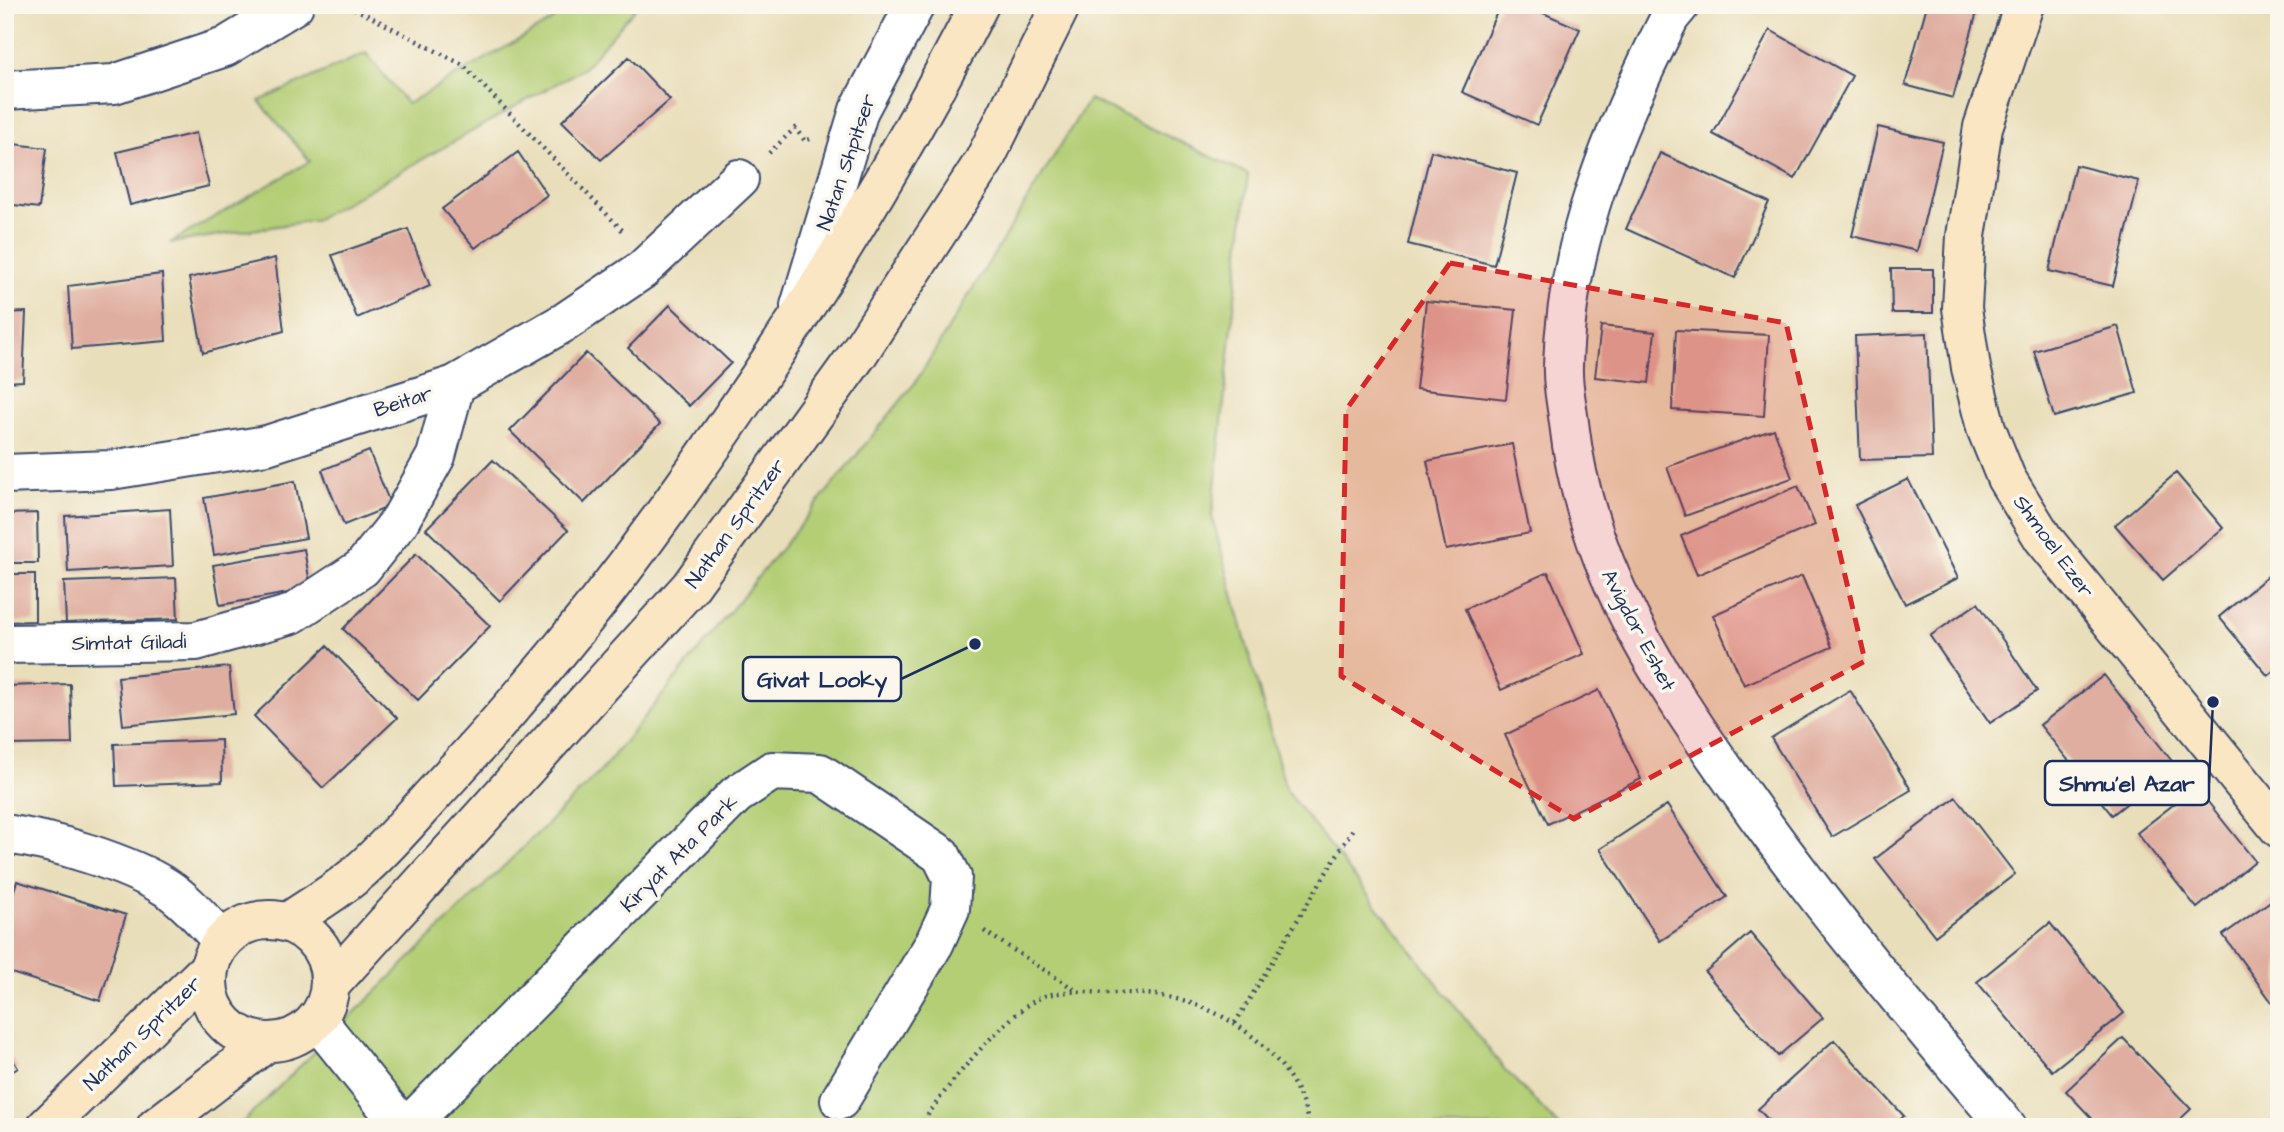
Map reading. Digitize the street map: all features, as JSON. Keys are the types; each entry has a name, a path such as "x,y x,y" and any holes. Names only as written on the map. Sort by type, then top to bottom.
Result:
{"street":[{"path":"5,90 114,84 225,47 294,5"},
{"name":"Natan Shpitser","path":"794,326 856,121 915,5"},
{"path":"288,922 358,872 474,751 541,675 610,589 794,326 878,191 979,5"},
{"name":"Nathan Spritzer","path":"331,984 690,587 858,354 984,161 1061,5"},
{"name":"Avigdor Eshet","path":"1680,5 1671,17 1627,102 1591,200 1571,286 1563,368 1572,453 1592,537 1626,616 1691,722 1772,838 1873,968 2007,1127"},
{"name":"Shmoel Ezer","path":"2024,5 1983,127 1966,236 1962,308 1971,369 1986,428 2006,478 2042,538 2279,828"},
{"name":"Beitar","path":"5,474 111,470 267,445 455,385 565,322 651,261 739,179"},
{"name":"Simtat Giladi","path":"5,644 196,641 292,614 362,568 399,522 436,456 455,385"},
{"name":"Kiryat Ata Park","path":"317,1020 405,1127 736,795 772,771 820,773 941,855 952,877 950,909 934,944 839,1100"},
{"path":"5,834 30,837 105,860 168,888 215,954"},
{"path":"270,919 288,922 306,932 320,946 328,964 331,984 326,1003 317,1020 302,1032 285,1040 267,1042 246,1038 228,1027 214,1010 208,990 215,954 252,921 270,919"},
{"name":"Nathan Spritzer","path":"46,1127 215,954"},
{"path":"156,1127 267,1042"}],"path":[{"path":"348,5 464,65 651,261"},
{"path":"739,179 795,128 804,141 856,121"},
{"path":"1235,1023 1354,827"},
{"path":"950,909 1077,992"},
{"path":"920,1127 942,1092 1003,1028 1039,998 1077,992 1144,994 1181,1000 1235,1023 1263,1045 1290,1077 1309,1127"}],"highlighted area":[{"path":"1450,263 1786,323 1865,661 1574,819 1341,676 1346,410"}],"green space":[{"path":"565,5 638,5 584,68 315,220 170,243 310,161 259,101 366,53 407,104 551,21"},
{"path":"1089,99 1248,174 1212,517 1286,790 1506,1071 1560,1127 238,1127 601,771 915,383"}],"building":[{"path":"1500,5 1525,5 1580,29 1537,125 1462,92"},
{"path":"1927,5 1979,5 1953,98 1905,85"},
{"path":"1770,30 1852,76 1795,179 1713,134"},
{"path":"629,57 670,100 601,160 562,121"},
{"path":"1878,127 1943,142 1917,251 1852,236"},
{"path":"196,133 209,186 130,205 117,152"},
{"path":"5,143 47,148 39,208 5,204"},
{"path":"1431,151 1517,173 1494,265 1408,244"},
{"path":"518,152 547,195 475,248 442,209"},
{"path":"1660,153 1769,202 1735,278 1626,229"},
{"path":"2075,165 2139,181 2113,286 2049,271"},
{"path":"408,229 430,286 357,318 332,255"},
{"path":"275,258 284,331 203,353 189,278"},
{"path":"1891,269 1933,269 1933,313 1892,313"},
{"path":"162,274 166,341 72,349 68,286"},
{"path":"1426,301 1516,310 1506,399 1416,389"},
{"path":"670,305 731,363 689,406 628,348"},
{"path":"26,312 23,381 5,382 5,313"},
{"path":"1601,326 1655,332 1649,383 1595,377"},
{"path":"2118,326 2137,393 2054,417 2034,351"},
{"path":"1676,330 1769,335 1764,416 1672,410"},
{"path":"1927,333 1932,458 1860,460 1855,336"},
{"path":"586,353 660,424 584,503 510,431"},
{"path":"1774,429 1792,478 1685,516 1667,467"},
{"path":"1512,444 1530,533 1446,550 1427,461"},
{"path":"369,451 391,506 344,525 322,470"},
{"path":"493,460 568,530 500,601 426,529"},
{"path":"2176,473 2223,528 2163,580 2115,525"},
{"path":"1908,479 1958,578 1905,604 1855,505"},
{"path":"295,481 306,538 214,555 204,498"},
{"path":"1798,486 1815,525 1697,575 1681,536"},
{"path":"170,509 173,566 68,572 65,516"},
{"path":"37,513 38,563 5,563 5,514"},
{"path":"304,549 311,589 220,605 213,565"},
{"path":"416,554 490,626 418,700 343,629"},
{"path":"2279,567 2279,667 2268,676 2219,617"},
{"path":"1548,572 1584,654 1501,690 1465,609"},
{"path":"5,574 35,574 35,621 5,622"},
{"path":"1802,576 1832,647 1744,685 1713,615"},
{"path":"176,578 178,619 66,623 64,582"},
{"path":"1978,603 2037,691 1990,723 1930,636"},
{"path":"327,646 397,718 323,788 254,716"},
{"path":"229,667 234,714 123,725 118,677"},
{"path":"2104,675 2175,765 2112,815 2040,725"},
{"path":"70,684 72,744 5,745 5,686"},
{"path":"1599,690 1641,779 1548,824 1505,735"},
{"path":"1850,690 1911,790 1832,837 1771,738"},
{"path":"221,740 222,782 116,786 114,744"},
{"path":"2196,787 2255,861 2197,908 2137,833"},
{"path":"1956,797 2015,874 1935,936 1875,859"},
{"path":"1667,805 1727,897 1660,941 1600,849"},
{"path":"17,881 126,915 100,1001 5,971 5,919"},
{"path":"2279,895 2279,1012 2223,935"},
{"path":"2050,923 2124,1013 2052,1071 1977,982"},
{"path":"1750,933 1823,1018 1778,1056 1705,972"},
{"path":"2123,1038 2191,1109 2172,1127 2100,1127 2066,1091"},
{"path":"1834,1040 1904,1116 1892,1127 1775,1127 1758,1109"},
{"path":"5,1048 18,1068 5,1076"}],"place":[{"name":"Givat Looky","path":"975,644"},
{"name":"Shmu'el Azar","path":"2213,702"}]}
